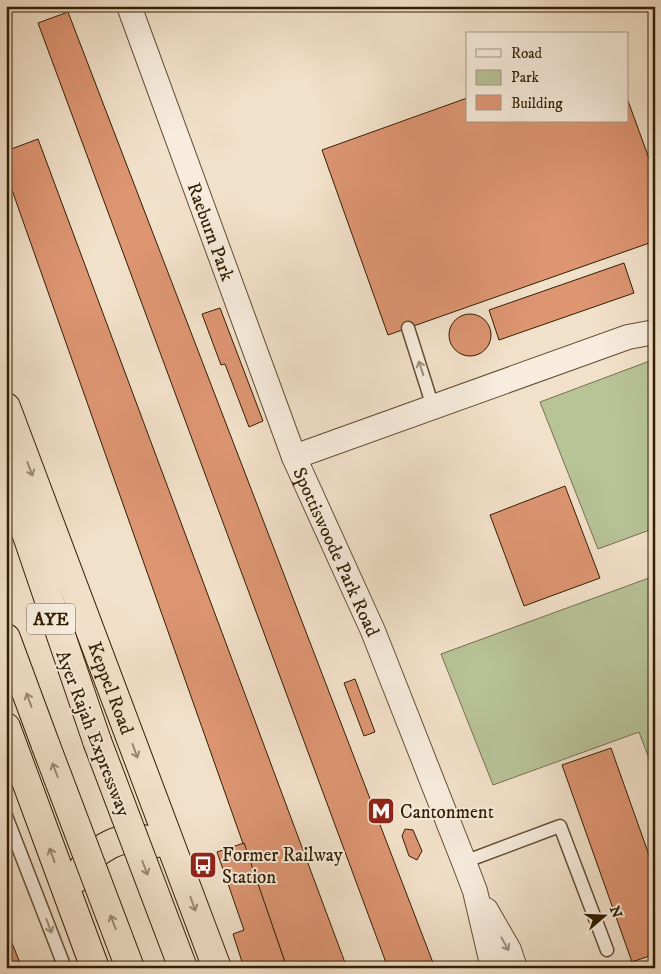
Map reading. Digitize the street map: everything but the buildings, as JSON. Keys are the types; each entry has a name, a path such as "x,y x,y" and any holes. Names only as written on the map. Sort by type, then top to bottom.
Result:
{"highway":[{"name":"Keppel Road","path":"6,407 217,968"},
{"path":"6,474 96,741"},
{"name":"Ayer Rajah Expressway","path":"6,498 183,968"},
{"name":"AYE","path":"6,638 130,968"},
{"path":"6,727 95,968"},
{"path":"69,901 78,876 99,849 122,839 155,842 176,858"}],"street":[{"name":"Raeburn Park","path":"129,6 294,457"},
{"name":"Spottiswoode Park Road","path":"628,338 655,313"},
{"name":"Spottiswoode Park Road","path":"493,968 475,891 464,862 373,631 294,457 628,338 655,332"},
{"name":"Spottiswoode Park Road","path":"475,891 509,950 515,968"}],"lane":[{"path":"408,328 433,408"},
{"path":"6,816 64,968"},
{"path":"464,862 560,826 606,950"}],"green space":[{"path":"655,359 655,528 598,549 540,402"},
{"path":"649,578 655,593 655,774 639,732 493,785 441,654"}],"place":[{"name":"Cantonment","path":"381,811"},
{"name":"Former Railway Station","path":"203,865"}]}
